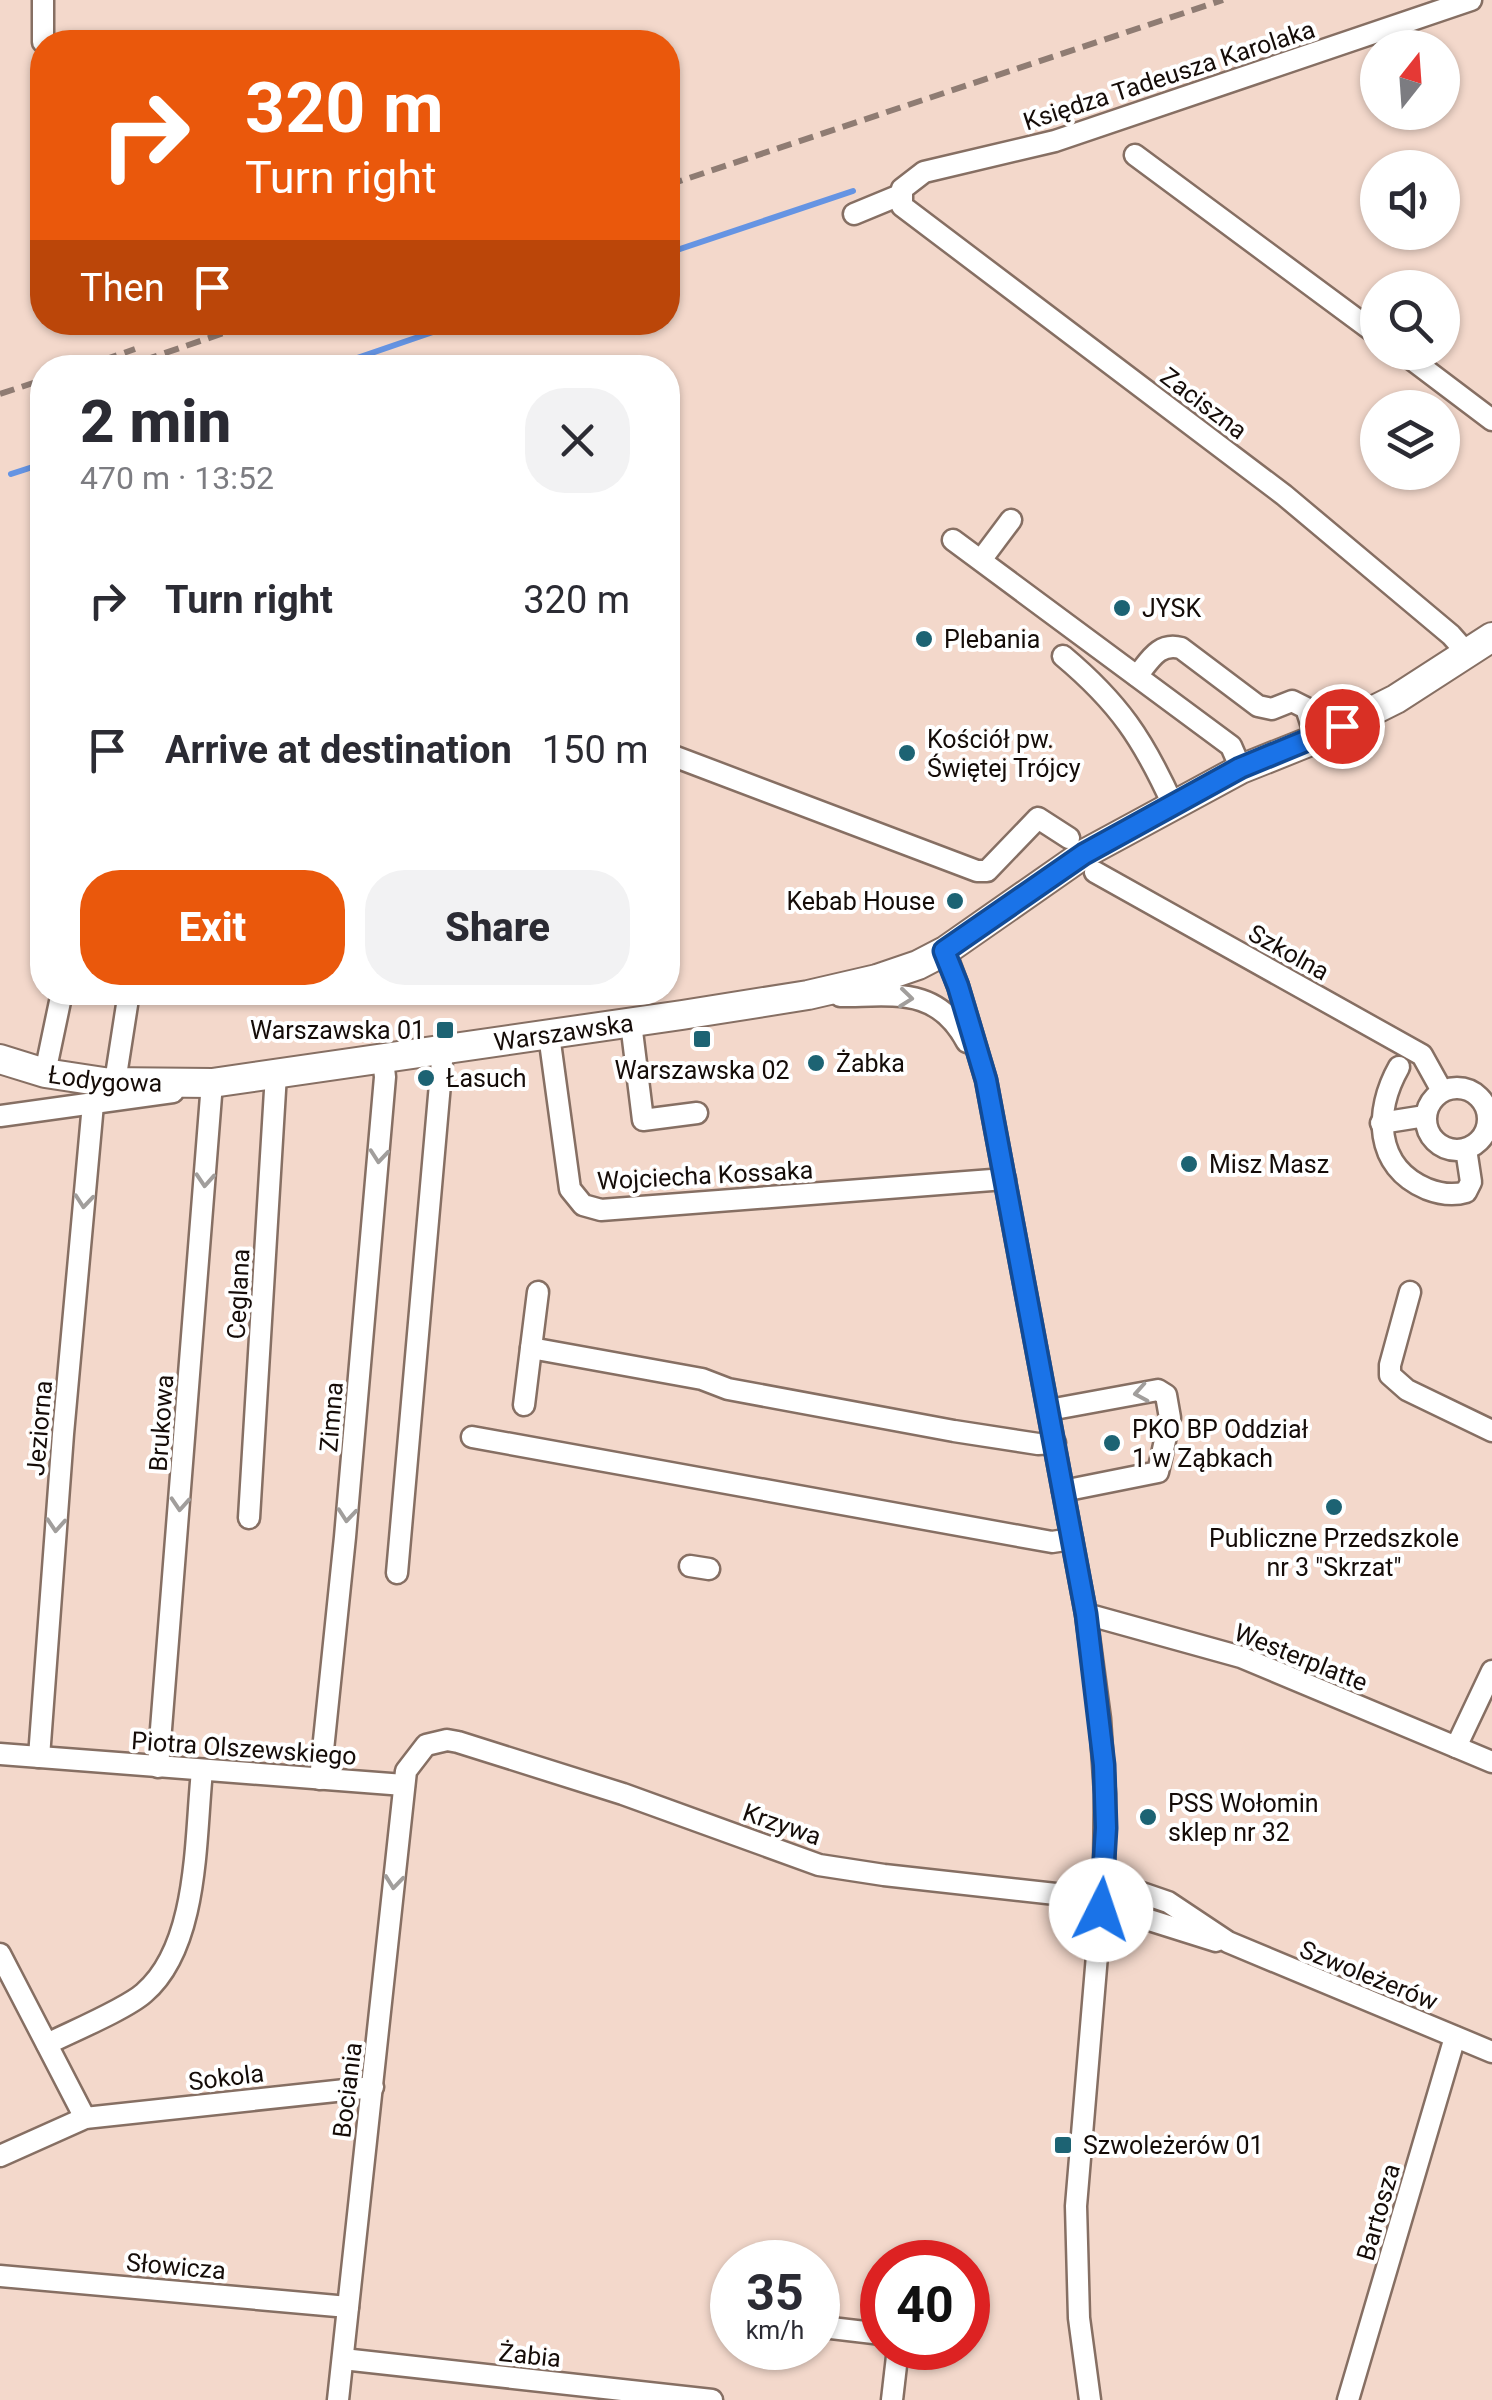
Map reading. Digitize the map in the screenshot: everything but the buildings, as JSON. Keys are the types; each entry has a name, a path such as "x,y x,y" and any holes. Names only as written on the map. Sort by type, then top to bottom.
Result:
{"main road":[{"name":"Warszawska","path":"212,1083 808,995 918,965 1084,854 1240,768 1316,739 1396,699 1492,637"},
{"name":"Łodygowa","path":"0,1059 45,1073 115,1082 212,1083"}],"street":[{"path":"43,0 43,30"},
{"name":"Księdza Tadeusza Karolaka","path":"854,214 901,200 902,189 924,172 1055,142 1470,0"},
{"path":"1135,155 1360,322"},
{"name":"Zaciszna","path":"901,200 1284,496 1424,611 1466,652"},
{"path":"1426,370 1492,420"},
{"path":"981,560 1010,520"},
{"path":"953,540 1231,746 1240,768"},
{"path":"1137,676 1162,648 1182,648 1258,706 1272,708 1292,701 1306,708 1316,739"},
{"path":"1063,656 1093,680 1140,736 1174,805"},
{"path":"680,759 977,871 987,870 1038,818 1069,838"},
{"name":"Szkolna","path":"1096,872 1422,1055 1442,1091"},
{"path":"944,951 986,1080 1086,1614 1104,1765 1102,1899 1076,2206 1079,2318 1090,2400"},
{"path":"808,995 911,996 930,1002 954,1023 986,1080"},
{"path":"45,1073 59,1005"},
{"path":"115,1082 127,1005"},
{"path":"631,1023 643,1120 696,1113"},
{"name":"Wojciecha Kossaka","path":"550,1035 570,1189 583,1205 601,1210 1005,1180"},
{"path":"396,1572 443,1050"},
{"name":"Zimna","path":"320,1779 368,1292 385,1076 383,1059"},
{"path":"1399,1067 1386,1090 1381,1123 1387,1150 1398,1170 1416,1184 1441,1194 1466,1192 1471,1182 1466,1149"},
{"name":"Ceglana","path":"249,1518 276,1074"},
{"name":"Warszawska","path":"0,1116 166,1094 212,1083"},
{"name":"Brukowa","path":"158,1767 212,1083"},
{"path":"1468,1090 1482,1101 1490,1118 1484,1135 1466,1149 1454,1150 1437,1144 1427,1129 1430,1103 1442,1091 1468,1090"},
{"name":"Jeziorna","path":"38,1757 62,1434 93,1104"},
{"path":"1381,1123 1426,1116"},
{"path":"524,1404 538,1292"},
{"path":"1410,1292 1390,1375 1407,1390 1492,1431"},
{"path":"531,1348 954,1431 1038,1444 1055,1442"},
{"path":"1049,1410 1158,1390 1166,1395 1170,1418 1158,1472 1064,1491"},
{"path":"472,1436 1052,1542 1072,1539"},
{"name":"Westerplatte","path":"1086,1614 1241,1657 1492,1762"},
{"path":"1456,1747 1492,1671"},
{"name":"Krzywa","path":"404,1786 411,1760 426,1745 447,1740 623,1794 820,1865 1102,1899"},
{"name":"Piotra Olszewskiego","path":"0,1754 404,1786"},
{"path":"47,2044 144,1994 172,1954 188,1913 202,1772"},
{"name":"Bociania","path":"338,2400 404,1786"},
{"name":"Szwoleżerów","path":"1102,1899 1128,1913 1210,1940 1228,1942 1492,2052"},
{"path":"0,1954 85,2118"},
{"name":"Bartosza","path":"1348,2400 1456,2037"},
{"name":"Sokola","path":"0,2156 85,2118 373,2087"},
{"name":"Słowicza","path":"0,2276 348,2307"},
{"name":"Żabia","path":"343,2359 712,2400"},
{"path":"892,2400 895,2370"}],"waterway":[{"path":"680,249 853,191"},
{"path":"366,355 424,335"},
{"path":"11,474 30,468"}],"railway":[{"path":"680,181 1223,0"},
{"path":"159,355 218,335"},
{"path":"118,355 135,349"},
{"path":"0,394 30,384"}],"place":[{"name":"JYSK","path":"1122,608"},
{"name":"Plebania","path":"924,639"},
{"name":"Kościół pw. Świętej Trójcy","path":"907,753"},
{"name":"Kebab House","path":"955,901"},
{"name":"Warszawska 01","path":"445,1030"},
{"name":"Warszawska 02","path":"702,1039"},
{"name":"Żabka","path":"816,1063"},
{"name":"Łasuch","path":"426,1078"},
{"name":"Misz Masz","path":"1189,1164"},
{"name":"PKO BP Oddział 1 w Ząbkach","path":"1112,1443"},
{"name":"Publiczne Przedszkole nr 3 \"Skrzat\"","path":"1334,1507"},
{"name":"PSS Wołomin sklep nr 32","path":"1148,1817"},
{"name":"Szwoleżerów 01","path":"1063,2145"}],"route":[{"path":"1101,1910 1106,1828 1104,1765 1086,1614 986,1080 944,951 1084,854 1240,768 1342,726"}]}
